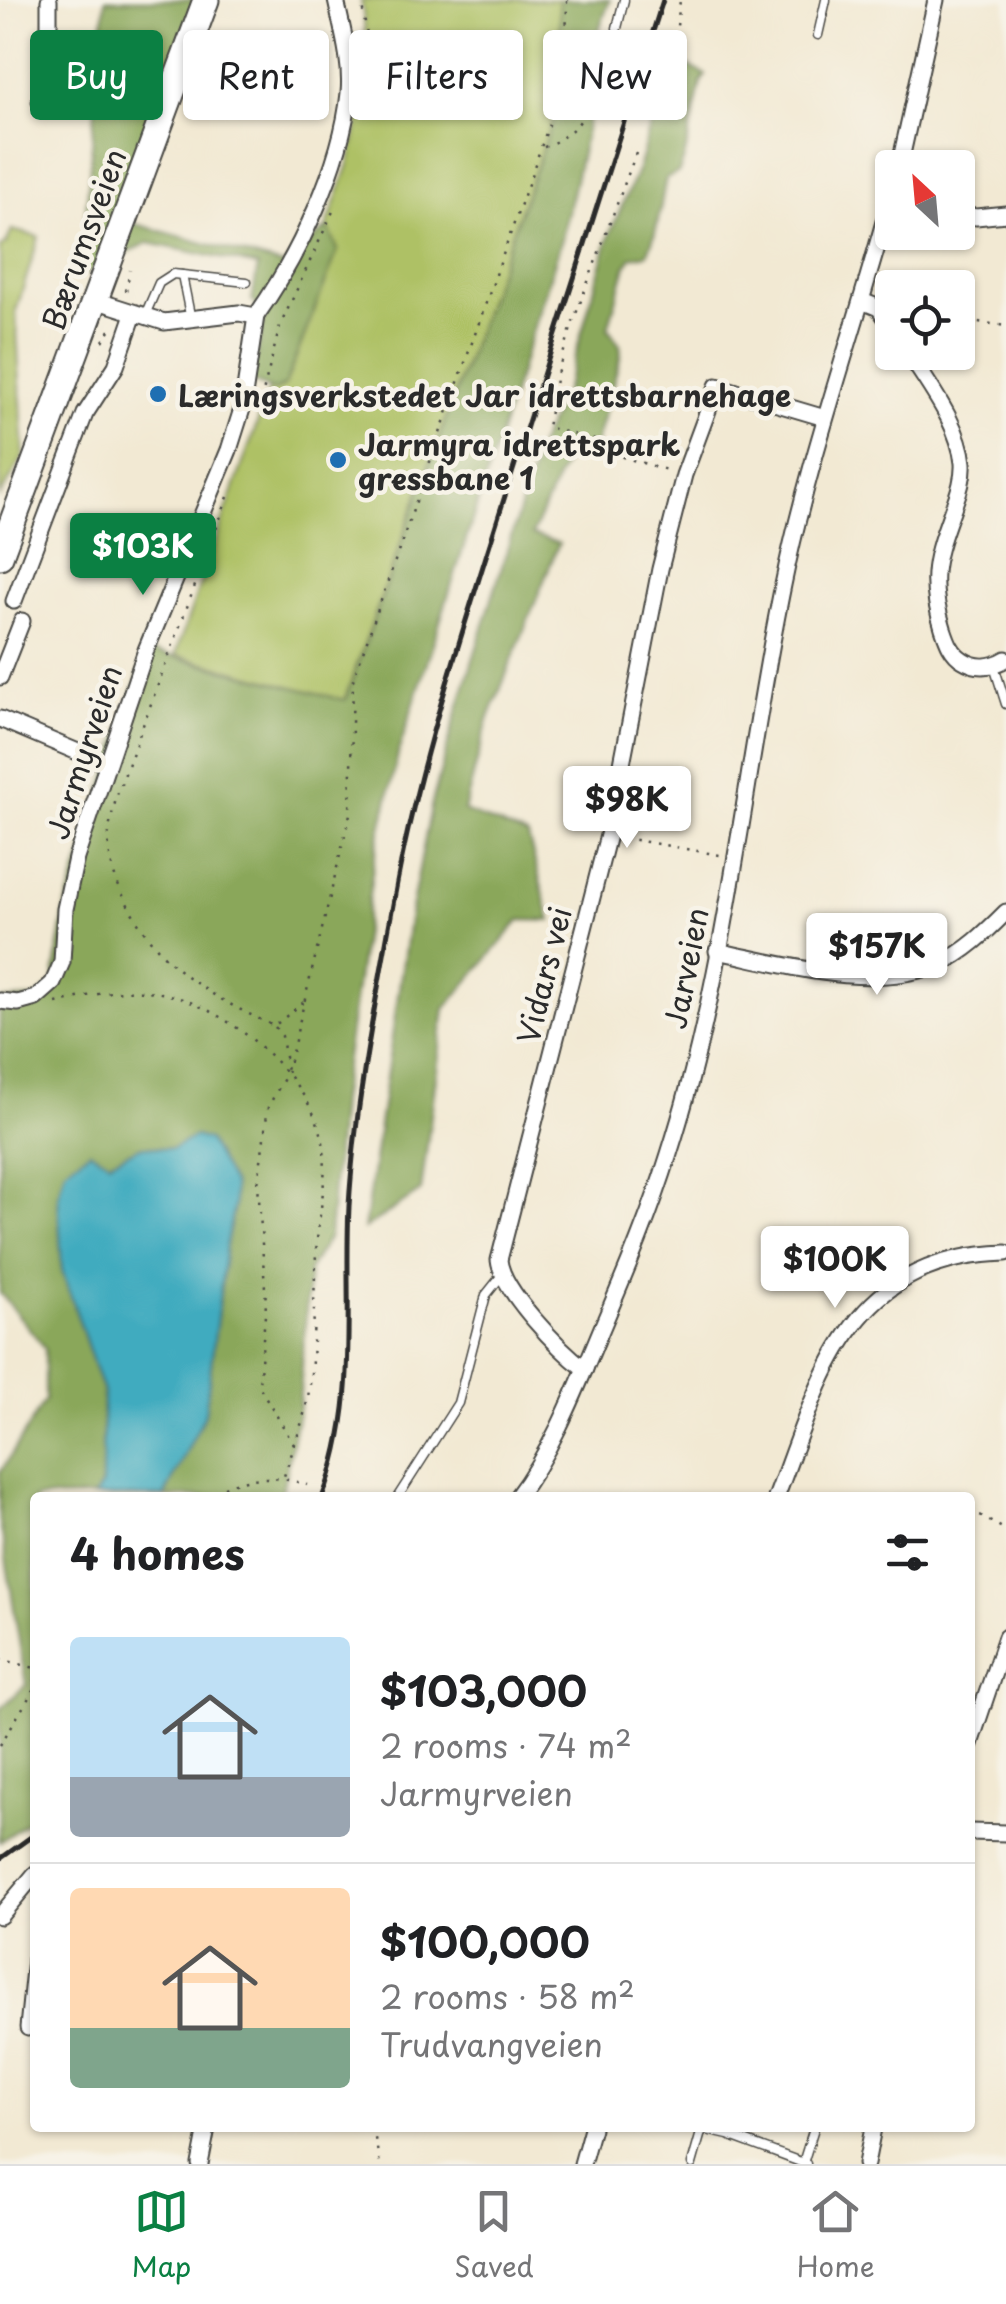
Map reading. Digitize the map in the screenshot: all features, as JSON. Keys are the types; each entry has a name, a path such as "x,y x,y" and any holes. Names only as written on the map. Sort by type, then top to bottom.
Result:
{"main road":[{"name":"Bærumsveien","path":"0,556 206,0"}],"street":[{"path":"49,0 49,30"},
{"name":"Jarmyrveien","path":"36,998 53,983 62,962 65,909 76,858 106,764 146,650 229,450 247,383 256,316 299,246 340,140 349,90 336,0"},
{"path":"903,150 936,0"},
{"path":"975,217 1006,214"},
{"name":"Jarveien","path":"520,1492 542,1457 585,1369 644,1228 670,1152 717,951 783,583 825,418 877,250"},
{"path":"95,300 164,322 239,313 256,316"},
{"path":"862,301 875,306"},
{"path":"14,601 84,414 116,366 139,315"},
{"path":"919,370 948,418 964,468 936,553 932,576 934,601 947,642 960,659 972,664 1000,662"},
{"name":"Vidars vei","path":"502,1275 502,1241 608,835 643,645 684,475 718,386 825,418"},
{"path":"0,677 22,621"},
{"path":"0,720 106,764"},
{"path":"717,951 840,973 878,975 917,970 942,963 1006,912"},
{"path":"0,1001 18,1003 36,998"},
{"path":"778,1492 838,1344 864,1309 903,1278 946,1260 1006,1253"},
{"path":"502,1275 567,1355 585,1369"},
{"path":"975,1729 1006,1637"},
{"path":"975,1832 1006,1833"},
{"path":"0,1916 30,1880"},
{"path":"28,2028 30,2008"},
{"path":"200,2164 207,2132"},
{"path":"582,2164 591,2132"},
{"path":"866,2164 873,2132"}],"lane":[{"path":"617,28 624,0"},
{"path":"818,35 826,0"},
{"path":"139,315 166,277 182,274 246,282"},
{"path":"182,274 191,320"},
{"path":"1000,662 1006,704"},
{"path":"401,1492 458,1403 486,1295 502,1275"},
{"path":"692,2164 698,2132"},
{"path":"731,2132 804,2164 813,2132"}],"path":[{"path":"360,0 366,30"},
{"path":"294,1445 260,1386 266,1303 258,1184 268,1107 287,1073 350,814 353,680 543,147 562,82 567,0"},
{"path":"677,30 680,0"},
{"path":"543,147 565,137 583,122 612,58 617,28"},
{"path":"636,153 573,322 557,374 548,426 598,441 595,449 684,475"},
{"path":"259,407 280,326 328,228 339,196"},
{"path":"975,321 1006,326"},
{"path":"232,488 117,794 108,834 114,879 155,948 182,974 225,1004 274,1026 282,1036 287,1073"},
{"path":"608,835 734,857"},
{"path":"36,998 46,1006 95,994 145,991 185,998 236,1026 287,1073 315,1118 322,1136 310,1386 283,1480"},
{"path":"274,1026 306,1000"},
{"path":"215,1492 243,1480 307,1484"},
{"path":"980,1516 1006,1530"},
{"path":"0,1659 30,1667"},
{"path":"0,1745 30,1697"},
{"path":"374,2132 380,2164"}],"green space":[{"path":"105,0 195,0 163,86 163,30 102,30"},
{"path":"361,0 559,0 560,30 543,30 543,120 553,120 344,701 175,655 349,164 358,120 523,120 523,30 364,30"},
{"path":"559,0 610,0 599,30 560,30"},
{"path":"687,67 706,75 701,82 684,159 679,172 666,179 657,227 647,254 632,257 626,266 608,328 620,345 621,355 593,453 565,461 532,535 559,543 488,720 464,811 528,836 551,921 520,920 445,1009 421,1191 364,1229 409,920 432,802 458,708 542,437 565,391 610,233 638,169 652,120 687,120"},
{"path":"94,120 150,120 114,218 283,265 328,227 338,250 285,385 274,391 252,378 265,316 252,300 258,266 148,243 80,276"},
{"path":"553,120 588,120 562,239 399,750 374,860 340,1101 329,1237 309,1269 299,1408 282,1492 166,1492 205,1414 234,1206 233,1185 208,1141 172,1149 142,1146 109,1162 58,1197 62,1270 103,1392 102,1484 97,1492 30,1492 30,1820 0,1842 0,1709 26,1685 0,1521 0,1473 45,1400 45,1348 0,1293 0,1000 36,998 53,983 65,909 146,650 345,700"},
{"path":"12,230 39,237 16,311 24,456 0,496 0,247 6,244"}],"water":[{"path":"195,1136 208,1140 233,1185 234,1206 205,1414 166,1492 97,1492 102,1484 103,1392 62,1270 58,1196 65,1169 90,1151 109,1162 142,1146 172,1149"}],"railway":[{"path":"324,1492 342,1426 346,1390 349,1206 356,1129 403,850 454,659 663,0"},
{"path":"0,1859 30,1838"}],"place":[{"name":"Læringsverkstedet Jar idrettsbarnehage","path":"158,394"},
{"name":"Jarmyra idrettspark gressbane 1","path":"338,460"}]}
